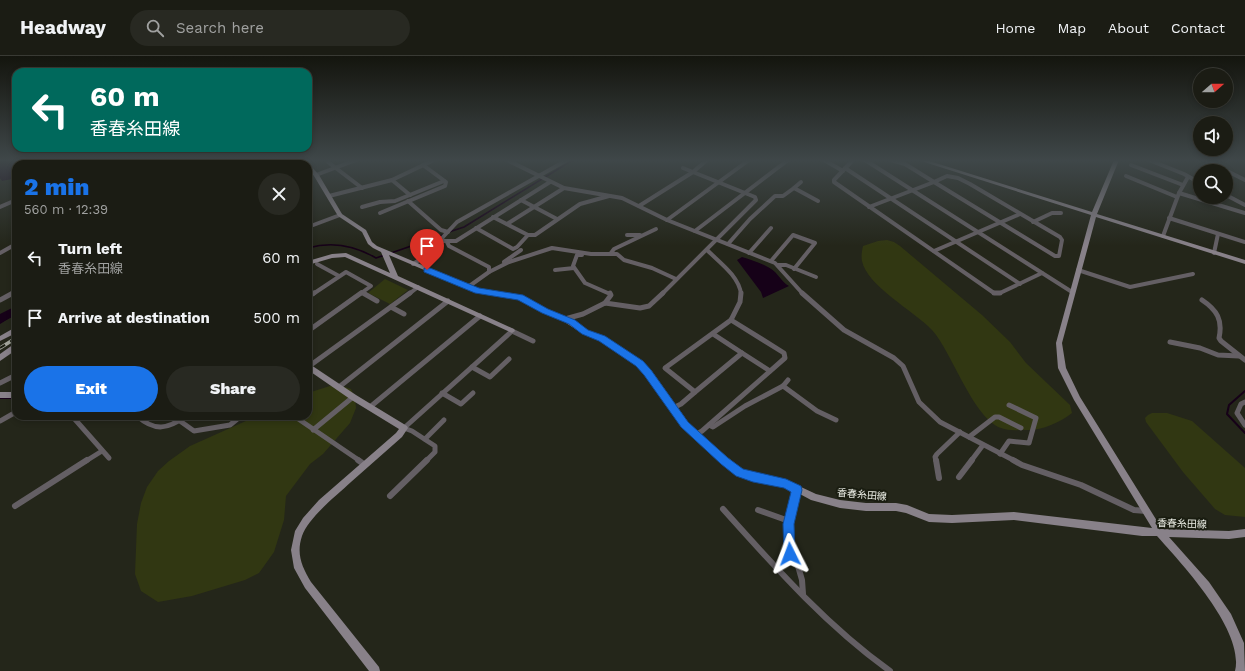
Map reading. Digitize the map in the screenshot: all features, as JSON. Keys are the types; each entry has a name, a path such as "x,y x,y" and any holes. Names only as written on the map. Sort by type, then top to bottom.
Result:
{"street":[{"name":"香春糸田線","path":"324,189 340,215 364,231 370,243 384,251 478,291 520,297 545,311 565,319 585,332 602,338 648,372 673,408 695,435 740,473 786,484 814,497 840,504 896,507 908,509 929,518 952,519 1014,516 1142,532 1229,535 1245,533"},
{"path":"329,196 359,189"},
{"path":"402,189 410,195"},
{"path":"362,207 380,202 395,201 425,189"},
{"path":"380,213 438,189"},
{"path":"414,264 435,250 440,241 457,222 516,189"},
{"path":"440,241 456,241 539,189"},
{"path":"507,224 563,189"},
{"path":"568,189 622,198 667,220 771,261 778,265 810,301 844,330 894,358 903,366 919,402 940,422 1022,465 1081,485 1134,510 1146,511"},
{"path":"639,206 666,189"},
{"path":"667,220 709,189"},
{"path":"605,303 640,308 649,306 718,240 756,200 755,197 734,189"},
{"path":"695,231 751,189"},
{"path":"728,244 742,225 749,221 773,197 783,196 793,189"},
{"path":"795,189 818,201"},
{"path":"843,189 994,293 1000,293 1042,273"},
{"path":"876,189 1020,284"},
{"path":"869,207 916,189"},
{"path":"945,189 1055,256 1059,256 1062,240 1060,237 978,189"},
{"path":"1011,189 1245,262"},
{"path":"1105,189 1094,215 1059,343 1062,368 1077,398 1159,532 1206,585 1228,617 1239,643 1242,665 1240,671"},
{"path":"1161,189 1178,195 1245,213"},
{"path":"1163,236 1181,189"},
{"path":"912,190 1072,292"},
{"path":"493,217 528,235 535,235 557,218 580,204 609,195"},
{"path":"1233,199 1245,205"},
{"path":"521,200 534,208 557,218"},
{"path":"408,201 441,230 448,232"},
{"path":"0,207 12,202"},
{"path":"1033,222 1052,213 1061,213"},
{"path":"934,251 1020,214"},
{"path":"312,226 340,215"},
{"path":"1169,218 1245,242"},
{"path":"476,228 513,249 517,247 528,235"},
{"path":"749,253 771,228"},
{"path":"611,253 614,249 656,229"},
{"path":"1214,253 1218,234"},
{"path":"627,235 642,235"},
{"path":"771,261 793,235 814,243 794,269"},
{"path":"447,242 449,246 489,267 489,272"},
{"path":"0,253 12,246"},
{"path":"468,287 489,272 496,270 509,262 552,248 591,254"},
{"path":"496,270 521,250"},
{"path":"695,392 665,368 731,320 740,302 742,294 740,286 733,276 706,250"},
{"path":"384,251 395,277"},
{"path":"565,319 584,314 605,303 611,296 610,293 585,283 573,266 577,255 617,254 624,260 652,268 676,279"},
{"path":"312,262 332,256 346,255 533,341"},
{"path":"317,264 339,276"},
{"path":"778,265 786,265 816,277"},
{"path":"555,270 574,268"},
{"path":"1078,270 1130,286 1143,285 1193,274"},
{"path":"312,293 346,272 371,286 312,328"},
{"path":"312,364 418,287"},
{"path":"362,292 377,301"},
{"path":"0,300 12,293"},
{"path":"1202,300 1215,308 1220,320 1221,331 1219,338 1221,341 1245,360"},
{"path":"339,387 448,301"},
{"path":"391,307 404,314"},
{"path":"370,407 480,316"},
{"path":"695,435 709,425 785,358 784,353 731,320"},
{"path":"375,671 308,585 298,568 295,550 298,534 306,521 322,503 399,435 404,428 442,393 512,331"},
{"path":"0,339 12,332"},
{"path":"713,334 770,371"},
{"path":"1170,342 1200,348 1218,355 1240,356"},
{"path":"0,358 12,349"},
{"path":"673,408 681,404 742,353"},
{"path":"472,367 490,377 509,360"},
{"path":"312,370 353,397 435,446 435,452 390,496"},
{"path":"0,383 12,377"},
{"path":"709,425 713,427 745,406 783,386 788,380"},
{"path":"783,386 817,411 836,420"},
{"path":"442,393 461,404 473,393"},
{"path":"0,395 12,394"},
{"path":"314,430 353,397"},
{"path":"1245,402 1241,404 1237,413 1245,425"},
{"path":"1000,454 1009,441 1012,440 1029,443 1036,418 1009,405"},
{"path":"0,421 12,414"},
{"path":"969,437 995,417 999,417 1021,428"},
{"path":"75,420 109,458"},
{"path":"141,420 163,429 171,427 180,421 194,431 230,425 236,420"},
{"path":"300,420 365,465"},
{"path":"425,439 444,420"},
{"path":"939,478 935,457 936,454 960,432"},
{"path":"959,477 983,445"},
{"path":"14,506 102,451"},
{"path":"797,490 789,521 790,554 798,566 802,580 801,588 803,596"},
{"path":"723,509 803,596 844,636 867,656 890,671"},
{"path":"758,510 789,521"}],"green space":[{"path":"887,240 900,246 982,315 1010,342 1026,363 1070,405 1072,413 1050,426 1031,430 1007,430 991,422 981,412 972,398 940,340 932,330 882,289 866,270 862,261 863,246 878,241"},
{"path":"385,279 408,290 390,304 368,293"},
{"path":"336,384 351,389 355,398 356,408 350,423 323,454 310,464 286,496 284,520 274,552 259,573 245,580 192,596 158,602 141,591 135,574 137,524 141,503 147,487 158,471 190,446 248,420 312,420 312,392"},
{"path":"1152,413 1167,413 1192,421 1245,468 1245,517 1225,515 1215,509 1183,472 1146,422 1145,418"}],"shaded area":[{"path":"742,257 768,267 789,286 763,298 761,292 737,260"}],"waterway":[{"path":"449,232 464,227 526,189"},
{"path":"391,253 443,235"},
{"path":"312,247 334,245 351,247 376,258 385,255"},
{"path":"0,319 12,312"},
{"path":"0,323 12,316"},
{"path":"1245,391 1229,405 1227,414 1245,433"},
{"path":"0,398 12,398"}],"railway":[{"path":"0,348 12,340"}],"route":[{"path":"427,270 478,291 520,297 545,311 572,322 585,332 602,338 639,364 648,372 685,424 724,461 740,473 786,484 797,490 788,524 790,554"}]}
